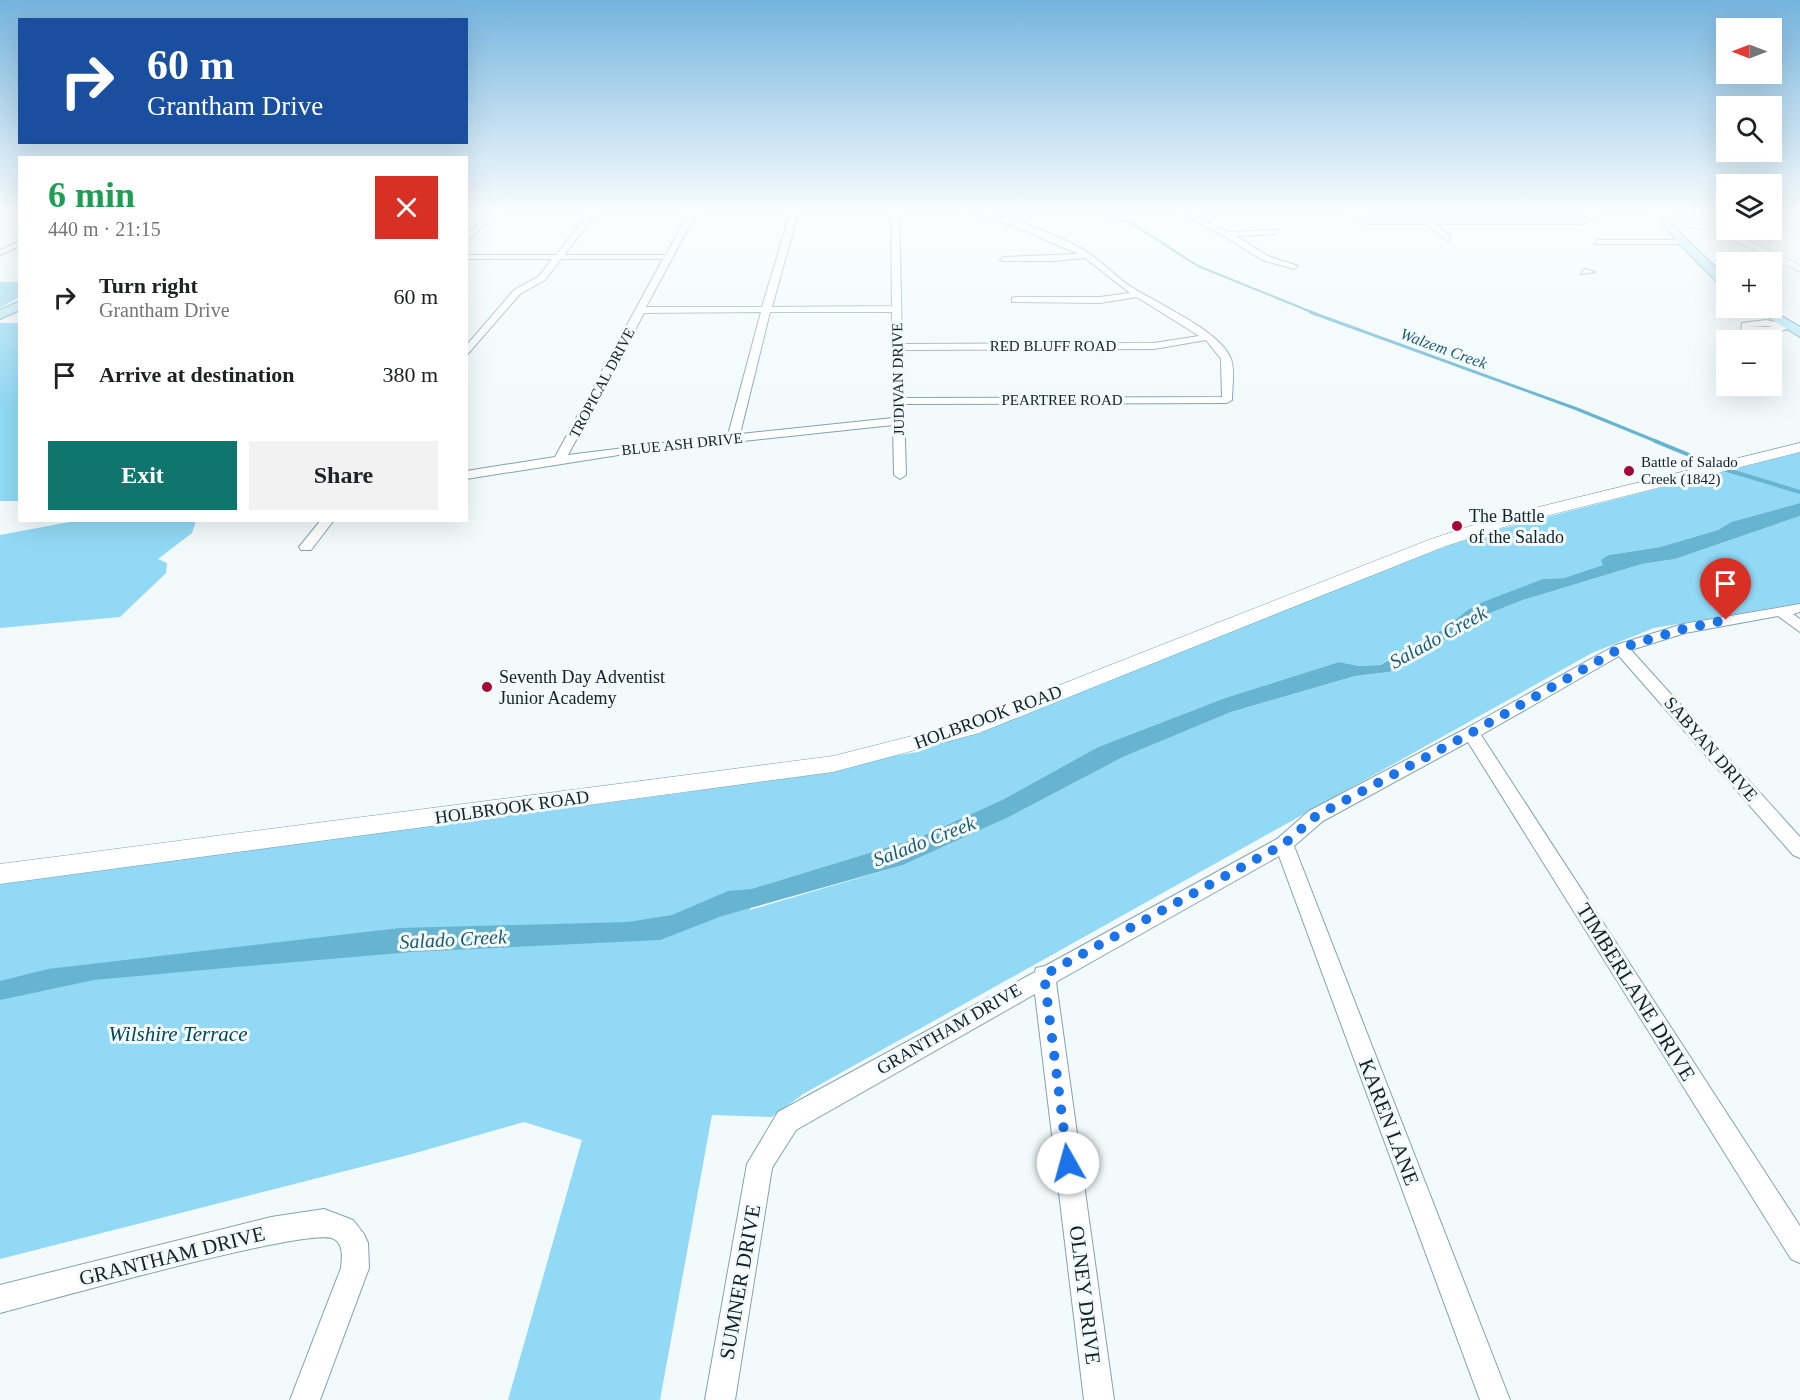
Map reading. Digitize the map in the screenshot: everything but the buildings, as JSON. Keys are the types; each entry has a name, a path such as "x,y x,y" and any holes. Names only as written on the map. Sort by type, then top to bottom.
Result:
{"main road":[{"path":"0,315 18,306"},
{"path":"1774,318 1789,328"}],"street":[{"path":"468,351 517,292 544,275"},
{"name":"TROPICAL DRIVE","path":"560,460 659,275"},
{"path":"734,438 755,348 777,275"},
{"name":"JUDIVAN DRIVE","path":"896,275 900,476"},
{"path":"1114,275 1138,294 1208,338"},
{"path":"1015,300 1107,299 1138,294"},
{"path":"641,309 896,309"},
{"name":"RED BLUFF ROAD","path":"898,347 1154,346 1208,338"},
{"name":"PEARTREE ROAD","path":"898,401 1227,400 1226,359 1208,338"},
{"name":"BLUE ASH DRIVE","path":"468,475 560,460 734,438 898,421"},
{"name":"HOLBROOK ROAD","path":"0,874 833,764 867,756 971,728 1437,543 1504,521 1800,447"},
{"path":"306,547 326,522"},
{"name":"GRANTHAM DRIVE","path":"760,1164 787,1121 1044,975 1284,844 1316,816 1471,733 1621,648 1683,629 1800,608"},
{"path":"1780,610 1800,627"},
{"name":"SABYAN DRIVE","path":"1621,648 1800,850"},
{"name":"TIMBERLANE DRIVE","path":"1471,733 1800,1250"},
{"name":"KAREN LANE","path":"1284,844 1495,1400"},
{"name":"OLNEY DRIVE","path":"1044,975 1099,1400"},
{"name":"SUMNER DRIVE","path":"720,1400 760,1164"},
{"name":"GRANTHAM DRIVE","path":"0,1299 271,1230 324,1222 344,1229 355,1243 355,1268 305,1400"}],"green space":[{"path":"0,282 18,282 18,298 0,308"},
{"path":"0,323 18,323 18,501 0,501"},
{"name":"Wilshire Terrace","path":"1800,452 1800,503 1731,522 1718,530 1660,547 1609,555 1603,565 1564,578 1543,579 1466,611 1445,628 1379,665 1359,666 1339,662 1225,698 1098,747 1002,800 918,838 751,889 750,910 903,865 1009,817 1123,757 1231,712 1355,676 1389,672 1490,613 1523,600 1642,564 1675,559 1800,516 1800,603 1654,628 1592,653 803,1094 772,1117 712,1115 660,1400 508,1400 582,1140 524,1122 412,1154 0,1259 0,881 682,793 917,752 1450,545 1500,529"},
{"path":"69,522 196,522 192,533 158,559 167,563 166,573 120,617 0,628 0,535"}],"water":[{"name":"Salado Creek","path":"1800,503 1800,516 1675,559 1642,564 1523,600 1490,613 1389,672 1355,676 1231,712 1123,757 1009,817 903,865 722,916 660,940 412,952 225,968 94,980 0,1000 0,981 48,969 400,928 628,922 672,915 728,891 751,889 918,838 1002,800 1098,747 1225,698 1339,662 1359,666 1380,665 1445,628 1466,611 1483,602 1543,579 1564,578 1603,565 1601,560 1609,555 1660,547 1718,530 1731,522"}],"waterway":[{"name":"Walzem Creek","path":"1221,275 1314,313"},
{"name":"Walzem Creek","path":"1310,312 1577,409 1658,442"},
{"name":"Walzem Creek","path":"1655,441 1716,466"},
{"name":"Walzem Creek","path":"1724,469 1800,492"}],"place":[{"name":"Battle of Salado Creek (1842)","path":"1629,471"},
{"name":"The Battle of the Salado","path":"1457,526"},
{"name":"Seventh Day Adventist Junior Academy","path":"487,687"}],"route":[{"path":"1068,1163 1044,975 1284,844 1316,816 1471,733 1621,648 1683,629 1726,620"}]}
